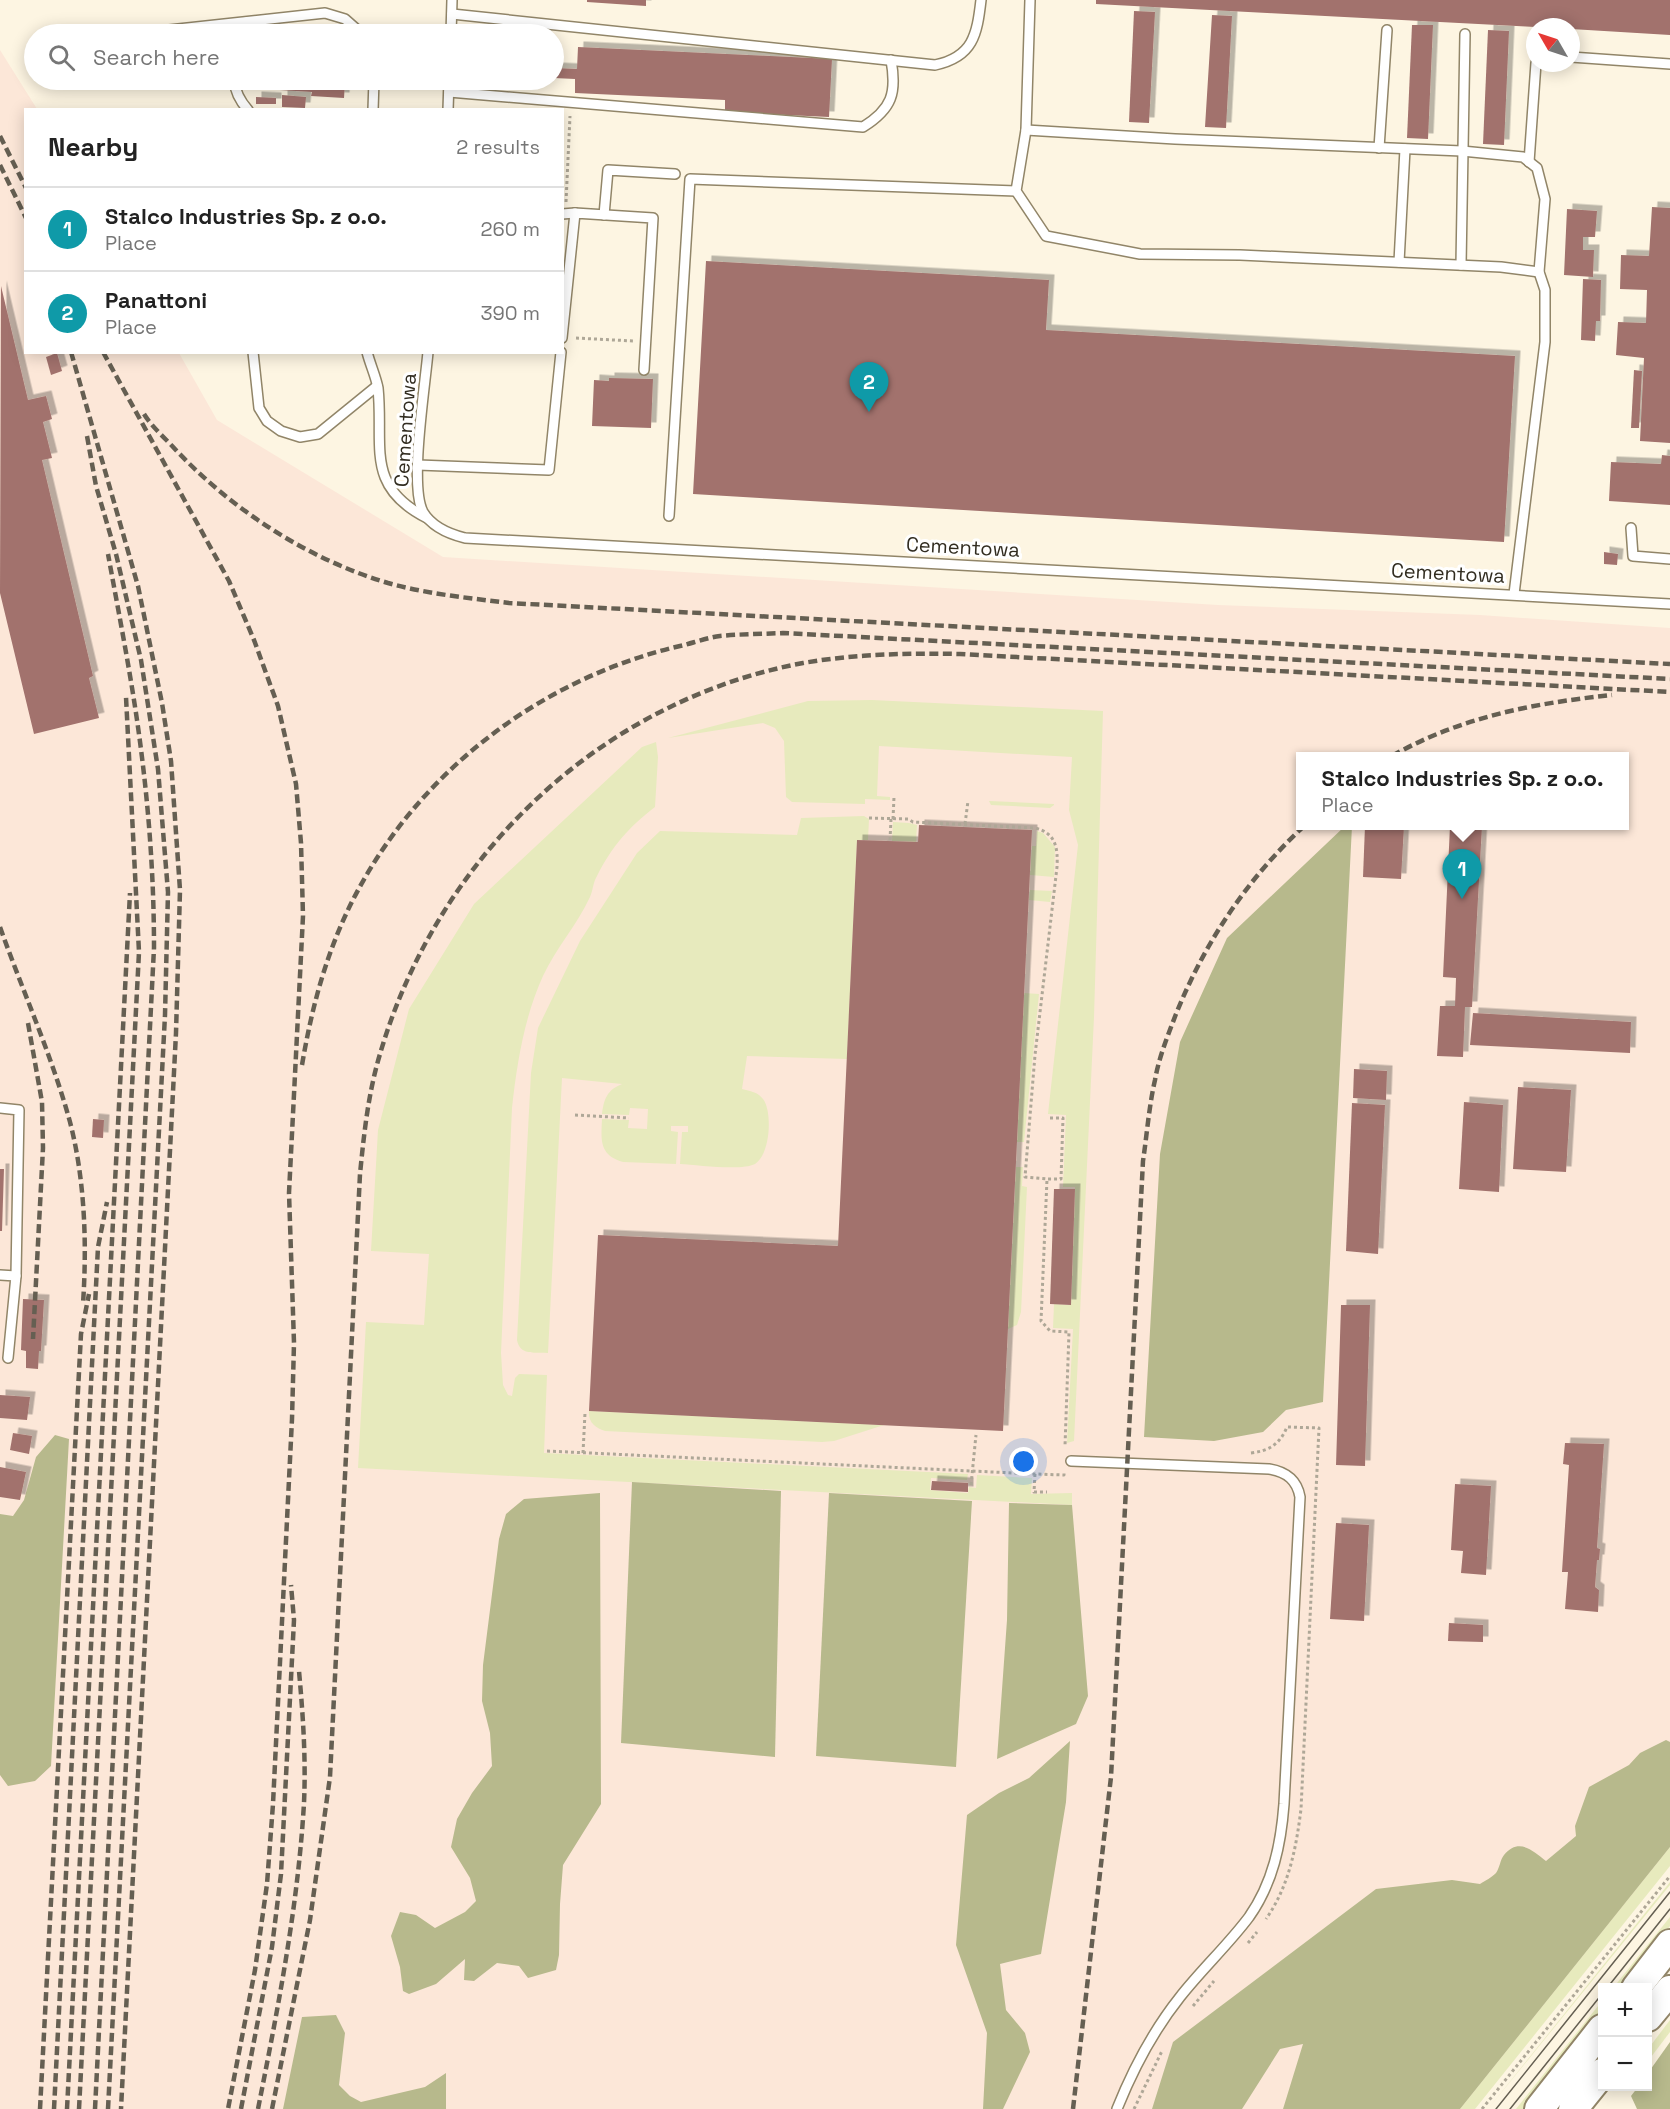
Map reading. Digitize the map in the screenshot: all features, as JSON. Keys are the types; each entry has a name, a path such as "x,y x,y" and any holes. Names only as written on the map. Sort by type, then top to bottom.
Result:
{"main road":[{"path":"1640,1983 1670,1944"},
{"path":"1652,2011 1670,1989"},
{"path":"1539,2109 1598,2034"},
{"path":"1573,2109 1598,2078"}],"lane":[{"path":"452,0 452,24"},
{"path":"564,26 935,65 950,62 964,53 973,40 978,25 981,0"},
{"path":"1030,0 1026,130 1016,191 1046,236 1140,254 1240,255 1399,262 1539,272"},
{"path":"227,24 325,13 345,19 351,24"},
{"path":"452,14 547,24"},
{"path":"1379,148 1388,30"},
{"path":"1461,265 1465,34"},
{"path":"1580,58 1670,64"},
{"path":"448,108 448,92 863,127 878,117 891,101 895,81 891,60"},
{"path":"1529,162 1535,72"},
{"path":"236,90 246,108"},
{"path":"373,108 374,90"},
{"path":"1026,130 1186,140 1462,151 1523,157 1537,168 1545,199 1539,272 1545,290 1545,342 1514,594"},
{"path":"1399,262 1405,149"},
{"path":"604,215 608,170 675,174"},
{"path":"669,516 690,179 1016,191"},
{"path":"564,319 575,213"},
{"path":"564,214 653,218 644,370"},
{"path":"564,238 573,240"},
{"path":"253,354 259,408 267,421 281,431 300,437 318,434 377,386"},
{"path":"368,354 377,386 381,468 387,484 397,498 411,510 427,518"},
{"name":"Cementowa","path":"428,354 418,465 419,502 427,518 441,529 465,538 1670,604"},
{"path":"418,465 549,470 561,354"},
{"path":"1631,528 1633,556 1670,559"},
{"path":"0,1108 20,1110 16,1276 8,1358"},
{"path":"0,1275 16,1276"},
{"path":"1066,1461 1269,1469 1285,1473 1292,1479 1300,1497 1284,1804 1282,1830 1275,1863 1263,1893 1249,1916 1179,1998 1157,2029 1135,2068 1117,2109"}],"path":[{"path":"564,214 571,102"},
{"path":"564,337 646,341"},
{"path":"890,840 894,797"},
{"path":"965,824 968,801"},
{"path":"869,818 1039,828 1052,837 1058,849 1024,1177 1061,1179 1063,1118 1050,1118"},
{"path":"575,1116 629,1118"},
{"path":"547,1451 1064,1475 1070,1332 1050,1331 1041,1321 1047,1179"},
{"path":"583,1453 585,1413"},
{"path":"1242,1453 1268,1450 1276,1444 1287,1427 1319,1428 1297,1840 1290,1872 1278,1902 1265,1920"},
{"path":"971,1485 976,1435"},
{"path":"1065,1446 1071,1446"},
{"path":"1035,1474 1034,1492 1047,1492"},
{"path":"1482,2109 1670,1876"},
{"path":"1246,1945 1259,1929"},
{"path":"1192,2006 1220,1974"},
{"path":"1134,2109 1163,2048"}],"shaded area":[{"path":"0,50 36,108 24,108 24,354 180,354 217,420 443,557 1218,605 1480,615 1670,628 1670,1848 1463,2109 0,2109"}],"green space":[{"path":"872,700 1103,711 1094,1017 1074,1441 1067,1443 1073,1329 1053,1328 1054,1304 1071,1305 1075,1187 1063,1187 1066,1115 1048,1114 1078,845 1069,810 1072,757 879,746 877,796 890,797 890,800 865,799 865,804 792,802 786,797 784,741 775,728 763,723 668,738 808,701"},
{"path":"656,742 658,757 655,807 622,838 603,865 585,907 543,976 522,1041 512,1108 501,1353 503,1385 508,1395 512,1396 515,1378 519,1374 547,1375 544,1453 968,1474 967,1480 931,1478 930,1490 968,1493 969,1487 976,1488 977,1475 1032,1478 1031,1494 1072,1493 1072,1505 358,1468 366,1322 424,1325 429,1254 371,1251 378,1130 409,1009 474,904 642,747"},
{"path":"989,801 1054,805 1050,808 991,805"},
{"path":"864,816 869,819 868,840 857,840 847,1059 747,1056 742,1089 756,1093 763,1099 769,1123 767,1143 760,1159 755,1164 740,1167 680,1164 682,1132 688,1132 688,1126 671,1126 671,1131 678,1132 676,1164 623,1162 615,1159 603,1146 602,1119 629,1120 628,1128 647,1129 648,1109 630,1108 629,1115 602,1114 607,1096 622,1084 562,1078 548,1353 533,1353 521,1349 517,1340 531,1073 538,1028 580,941 637,853 660,831 797,835 801,818"},
{"path":"893,822 917,825 916,842 892,841"},
{"path":"1341,830 1352,830 1323,1402 1286,1410 1263,1432 1214,1441 1144,1437 1160,1154 1180,1042 1227,938"},
{"path":"1037,831 1043,833 1055,847 1054,877 1030,875 1032,846 1036,846"},
{"path":"1030,890 1052,891 1050,902 1029,900"},
{"path":"1024,993 1039,994 1024,1142 1017,1142"},
{"path":"1016,1167 1023,1167 1022,1186 1027,1187 1021,1312 1017,1325 1008,1329"},
{"path":"589,1411 884,1425 834,1441 822,1442 605,1431 593,1424"},
{"path":"55,1435 69,1439 51,1766 35,1781 8,1786 0,1775 0,1514 13,1516 24,1500 36,1457"},
{"path":"632,1482 781,1491 775,1757 621,1743"},
{"path":"600,1493 601,1804 563,1865 559,1955 556,1970 528,1978 519,1966 497,1963 474,1981 464,1980 465,1959 436,1984 409,1994 403,1991 400,1967 391,1936 400,1912 416,1915 435,1928 465,1912 476,1901 470,1878 451,1847 457,1819 472,1793 492,1766 490,1733 482,1701 483,1665 499,1539 506,1514 524,1499"},
{"path":"829,1493 972,1501 956,1767 816,1756"},
{"path":"1009,1503 1072,1505 1088,1696 1076,1724 997,1759 1007,1620"},
{"path":"1666,1740 1670,1742 1670,1847 1460,2109 1283,2109 1303,2044 1280,2049 1242,2109 1152,2109 1173,2042 1376,1889 1452,1880 1480,1884 1496,1873 1504,1855 1520,1846 1536,1853 1546,1861 1576,1836 1575,1826 1589,1787 1629,1765 1640,1753"},
{"path":"1070,1741 1066,1802 1041,1954 1000,1964 1006,2010 1025,2033 1030,2052 1003,2109 983,2109 987,2033 956,1945 967,1815 999,1793 1029,1778"},
{"path":"1670,1847 1670,1866 1475,2109 1460,2109"},
{"path":"1670,1882 1670,1885 1488,2109"},
{"path":"1670,1917 1670,1926 1624,1983 1617,1983"},
{"path":"1598,2006 1598,2016 1525,2109 1516,2109"},
{"path":"336,2015 345,2033 339,2085 350,2096 361,2102 425,2087 446,2073 446,2109 283,2109 302,2017"},
{"path":"1670,2020 1670,2032 1652,2056 1652,2044"},
{"path":"1670,2042 1670,2109 1637,2109 1631,2096 1635,2091 1652,2091 1652,2067"}],"building":[{"path":"587,0 646,0 646,6 587,2"},
{"path":"1096,0 1670,0 1670,35 1580,30 1580,18 1526,18 1526,27 1096,4"},
{"path":"1134,11 1155,12 1149,123 1129,122"},
{"path":"1212,15 1232,16 1226,128 1205,127"},
{"path":"1412,25 1433,25 1428,139 1407,138"},
{"path":"1488,30 1509,31 1504,145 1483,144"},
{"path":"578,47 832,59 829,117 725,112 725,100 575,93 575,79 564,78 564,68 577,69"},
{"path":"279,90 344,90 344,98 311,96 312,92"},
{"path":"282,95 306,97 305,108 282,107"},
{"path":"256,97 276,98 276,104 256,104"},
{"path":"1652,207 1670,208 1670,443 1640,441 1644,358 1616,355 1618,322 1646,323 1647,290 1620,289 1621,255 1649,256"},
{"path":"1567,209 1597,211 1595,237 1583,237 1583,250 1594,250 1593,277 1564,275"},
{"path":"706,261 1049,280 1046,330 1515,356 1504,542 693,494"},
{"path":"1583,279 1601,280 1600,321 1596,321 1595,341 1581,340"},
{"path":"1,286 28,400 46,396 52,419 43,422 52,458 42,460 93,676 89,678 99,718 34,734 0,593"},
{"path":"57,354 62,371 51,375 46,357"},
{"path":"1634,370 1642,371 1639,428 1631,428"},
{"path":"609,378 653,379 651,428 592,426 594,380 609,381"},
{"path":"1662,455 1670,456 1670,505 1609,501 1611,462 1661,464"},
{"path":"1604,552 1618,554 1617,565 1604,564"},
{"path":"919,825 1032,830 1003,1431 589,1411 598,1235 838,1246 857,840 918,842"},
{"path":"1365,830 1404,830 1401,879 1363,877"},
{"path":"1450,830 1482,830 1472,1007 1465,1007 1463,1057 1437,1056 1440,1006 1455,1006 1456,978 1443,977"},
{"path":"1473,1013 1631,1022 1630,1053 1470,1045"},
{"path":"1354,1069 1387,1071 1386,1100 1353,1098"},
{"path":"1518,1087 1571,1090 1566,1172 1513,1169"},
{"path":"1464,1102 1503,1105 1499,1192 1459,1189"},
{"path":"1352,1103 1385,1105 1378,1254 1346,1251"},
{"path":"93,1119 104,1120 103,1138 92,1137"},
{"path":"0,1169 4,1169 2,1231 0,1231"},
{"path":"1054,1189 1075,1189 1071,1305 1050,1304"},
{"path":"23,1299 44,1300 38,1369 26,1368 26,1351 21,1350"},
{"path":"1341,1305 1370,1305 1365,1466 1336,1465"},
{"path":"0,1395 30,1397 27,1420 0,1418"},
{"path":"13,1433 32,1436 29,1454 10,1450"},
{"path":"1565,1443 1604,1444 1597,1548 1600,1549 1595,1587 1599,1590 1598,1612 1565,1609 1568,1572 1562,1572 1569,1465 1563,1464"},
{"path":"0,1467 26,1472 20,1500 0,1497"},
{"path":"932,1481 968,1483 968,1492 931,1490"},
{"path":"1455,1484 1491,1486 1486,1575 1461,1573 1463,1551 1451,1550"},
{"path":"1336,1523 1369,1525 1364,1621 1330,1619"},
{"path":"1449,1623 1483,1625 1483,1642 1448,1641"}],"tram line":[{"path":"1496,2109 1670,1892"},
{"path":"1611,1983 1670,1909"},
{"path":"1510,2109 1598,1999"}],"railway":[{"path":"0,136 24,184"},
{"path":"0,165 24,214"},
{"path":"72,354 138,586 162,703 171,761 180,890 176,1033 121,2109"},
{"path":"104,354 229,581 254,640 278,706 296,784 301,843 303,916 289,1193 294,1343 292,1419 273,1804 267,1884 255,1970 228,2109"},
{"path":"144,414 154,428 196,470 245,511 272,529 300,546 358,573 388,583 433,593 509,603 1670,664"},
{"path":"87,436 96,486 116,554 141,660 158,769 168,892 165,1015 108,2109"},
{"path":"95,2109 154,948 152,862 144,777 137,720 108,554"},
{"path":"302,1065 319,987 347,912 374,863 406,819 442,778 484,741 528,709 576,683 627,661 680,646 720,636 783,633 1670,679"},
{"path":"272,2109 310,1920 330,1777 360,1174 372,1084 380,1054 406,982 441,916 485,854 536,799 595,752 659,713 729,683 803,663 862,656 960,654 1670,692"},
{"path":"1400,752 1444,731 1499,714 1555,702 1612,695"},
{"path":"79,2109 139,952 126,697"},
{"path":"1073,2109 1111,1777 1143,1161 1153,1090 1161,1055 1176,1014 1187,987 1214,937 1246,890 1283,846 1300,830"},
{"path":"67,2109 130,893"},
{"path":"0,927 55,1073 75,1144 84,1212 83,1304"},
{"path":"28,1023 42,1102 43,1148 33,1339"},
{"path":"54,2109 98,1247 107,1202"},
{"path":"40,2109 81,1334 89,1294"},
{"path":"241,2109 272,1947 281,1874 294,1620 291,1585"},
{"path":"258,2109 286,1957 301,1842 305,1770 299,1671"}],"place":[{"name":"Panattoni","path":"869,412"},
{"name":"Stalco Industries Sp. z o.o.","path":"1462,899"}]}
